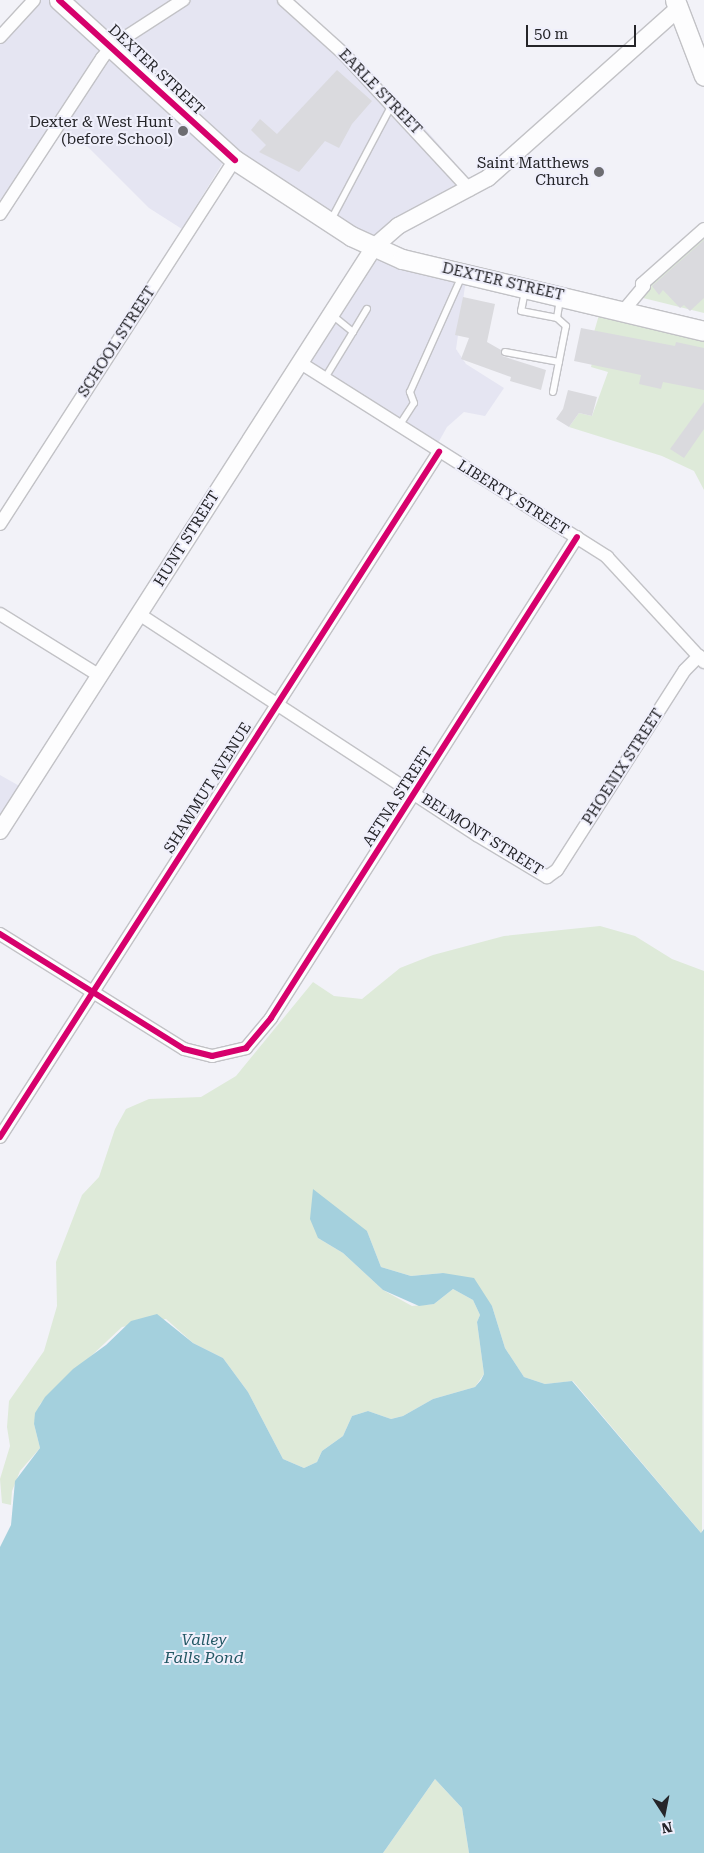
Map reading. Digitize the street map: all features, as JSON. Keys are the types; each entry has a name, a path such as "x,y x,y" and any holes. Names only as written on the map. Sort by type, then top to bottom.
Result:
{"main road":[{"name":"DEXTER STREET","path":"59,0 112,46 235,160 329,223 374,247 402,259 624,310 704,331"},
{"path":"677,4 704,76"},
{"name":"HUNT STREET","path":"0,831 374,247 398,226 470,190 488,178 677,4"}],"street":[{"path":"0,37 34,0"},
{"path":"0,214 112,46 182,0"},
{"name":"EARLE STREET","path":"284,0 392,104 470,190"},
{"name":"SCHOOL STREET","path":"0,524 235,160"},
{"path":"624,310 644,286 642,284 704,229"},
{"name":"LIBERTY STREET","path":"300,362 607,557 701,659"},
{"name":"SHAWMUT AVENUE","path":"0,1137 439,452"},
{"name":"AETNA STREET","path":"0,934 184,1050 198,1055 225,1054 246,1048 256,1038 416,794 578,538"},
{"path":"0,614 100,676"},
{"name":"BELMONT STREET","path":"139,614 276,704 548,877"},
{"name":"PHOENIX STREET","path":"548,877 557,870 685,670 701,659"}],"lane":[{"path":"329,223 392,104"},
{"path":"399,426 414,403 410,392 463,272"},
{"path":"526,287 521,311 557,318 566,326 553,392"},
{"path":"557,318 561,295"},
{"path":"325,378 367,309"},
{"path":"330,313 353,332"},
{"path":"505,352 559,362"}],"shaded area":[{"path":"30,0 292,0 339,42 419,122 472,182 381,243 467,272 456,349 466,364 504,388 485,416 464,412 447,427 438,443 301,356 376,244 225,159 182,229 149,208 88,147 57,128 0,200 0,34"},
{"path":"0,775 23,788 0,825"}],"green space":[{"path":"704,232 704,313 635,296"},
{"path":"599,315 704,341 704,490 694,471 662,456 569,427 579,413 592,416 608,372 591,367 600,332 594,332"},
{"path":"600,926 635,936 672,959 704,971 702,1534 573,1381 545,1384 524,1377 505,1348 492,1306 443,1273 411,1276 381,1267 367,1231 318,1238 343,1253 383,1290 412,1306 434,1304 453,1289 473,1300 480,1315 477,1322 484,1374 475,1387 433,1399 403,1416 391,1419 368,1411 352,1416 343,1436 322,1451 317,1462 304,1468 283,1459 248,1392 223,1358 193,1343 166,1319 122,1327 40,1404 34,1424 40,1448 20,1471 12,1491 11,1505 2,1503 0,1479 10,1446 7,1427 9,1401 44,1351 57,1306 56,1262 82,1195 99,1177 115,1129 126,1109 149,1099 201,1097 236,1076 313,982 334,996 362,999 400,968 433,955 504,936"},
{"path":"435,1779 462,1808 469,1853 383,1853"}],"water":[{"name":"Valley Falls Pond","path":"313,1189 367,1231 381,1267 411,1276 443,1273 474,1278 492,1306 505,1348 524,1377 545,1384 572,1381 701,1533 704,1529 704,1853 469,1853 462,1808 435,1779 383,1853 0,1853 0,1547 11,1525 15,1481 40,1448 34,1424 35,1413 45,1397 73,1369 106,1345 131,1321 157,1314 193,1343 223,1358 248,1392 283,1459 304,1468 317,1462 322,1451 343,1436 352,1416 368,1411 391,1419 403,1416 433,1399 475,1387 484,1374 477,1322 480,1315 473,1300 453,1289 434,1304 419,1306 383,1290 343,1253 318,1238 310,1219"}],"building":[{"path":"337,70 372,101 352,124 339,148 325,141 299,172 259,152 266,145 251,130 260,119 277,134"},
{"path":"704,240 704,298 690,311 684,305 680,308 663,290 659,295 652,286"},
{"path":"463,297 495,304 487,342 501,350 502,356 546,370 541,390 510,381 511,377 461,359 469,338 455,335"},
{"path":"581,328 675,346 676,342 704,348 704,390 663,382 661,389 639,384 641,375 574,361"},
{"path":"568,390 597,397 592,416 579,413 569,427 556,419 563,409"},
{"path":"704,402 704,429 684,458 670,449"}],"cycle path":[{"path":"59,0 235,160"},
{"path":"0,1137 439,452"},
{"path":"0,934 184,1049 212,1056 246,1048 271,1018 577,537"}],"place":[{"name":"Dexter & West Hunt (before School)","path":"183,131"},
{"name":"Saint Matthews Church","path":"599,172"}]}
